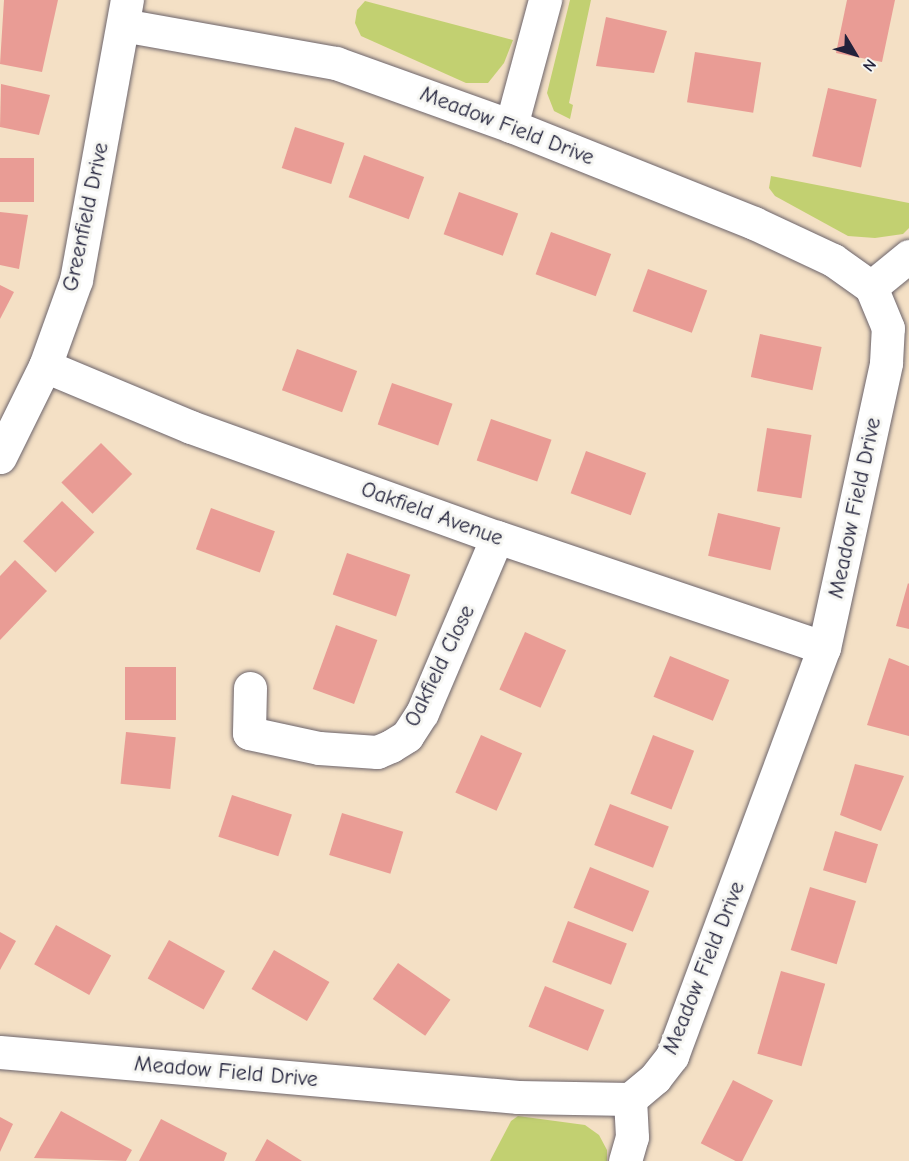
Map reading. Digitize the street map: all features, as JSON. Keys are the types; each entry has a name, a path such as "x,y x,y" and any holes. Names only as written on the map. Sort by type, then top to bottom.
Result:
{"street":[{"path":"511,126 545,0"},
{"name":"Meadow Field Drive","path":"0,1052 518,1097 630,1099 655,1078 676,1046 824,648 886,363 888,328 871,287 833,260 754,223 511,126 336,63 125,13"},
{"name":"Greenfield Drive","path":"0,457 45,366 76,280 125,13"},
{"path":"871,287 909,256"},
{"name":"Oakfield Avenue","path":"45,366 191,427 496,537 824,648"},
{"name":"Oakfield Close","path":"250,688 249,733 319,748 376,752 391,746 406,735 422,713 496,537"},
{"path":"625,1161 632,1137 630,1099"}],"green space":[{"path":"570,0 591,0 569,103 573,105 570,119 554,111 547,93"},
{"path":"365,1 513,40 504,63 488,83 466,83 361,36 355,23 357,10"},
{"path":"771,176 909,203 909,228 903,234 875,238 848,236 775,196 769,188"},
{"path":"518,1116 585,1125 599,1135 607,1150 607,1161 490,1161 511,1121"}],"building":[{"path":"4,0 58,0 42,72 0,64"},
{"path":"847,0 895,0 882,62 836,53"},
{"path":"606,17 667,31 654,73 596,66"},
{"path":"695,52 761,62 753,113 687,102"},
{"path":"1,84 50,95 39,135 0,127"},
{"path":"828,88 877,99 861,167 812,156"},
{"path":"295,127 344,143 331,184 282,168"},
{"path":"364,155 424,177 409,219 349,197"},
{"path":"0,158 34,158 34,202 0,202"},
{"path":"459,192 518,214 503,256 444,234"},
{"path":"0,212 28,215 19,269 0,265"},
{"path":"551,232 611,254 596,296 536,274"},
{"path":"648,269 707,291 692,333 633,311"},
{"path":"0,285 14,292 0,319"},
{"path":"760,334 822,347 812,390 751,377"},
{"path":"297,349 357,371 342,412 282,390"},
{"path":"392,383 453,404 438,445 378,425"},
{"path":"491,419 552,440 537,481 477,461"},
{"path":"767,428 811,435 801,498 757,491"},
{"path":"101,443 132,474 93,514 61,483"},
{"path":"586,451 646,473 631,515 571,493"},
{"path":"62,501 94,532 55,573 23,541"},
{"path":"211,508 275,531 260,573 196,549"},
{"path":"718,513 780,527 770,570 708,556"},
{"path":"347,553 410,575 396,616 333,595"},
{"path":"15,560 47,591 0,640 0,576"},
{"path":"909,584 909,629 896,626"},
{"path":"336,625 377,640 354,704 313,689"},
{"path":"525,632 566,650 540,708 499,690"},
{"path":"670,656 729,680 713,721 654,697"},
{"path":"889,658 909,666 909,736 867,725"},
{"path":"125,667 176,667 176,720 125,720"},
{"path":"126,732 176,737 170,789 121,784"},
{"path":"481,735 522,753 496,811 455,793"},
{"path":"653,735 694,751 672,810 630,794"},
{"path":"855,764 904,776 881,831 840,815"},
{"path":"232,795 292,814 278,856 218,837"},
{"path":"610,804 669,827 653,868 594,845"},
{"path":"342,813 403,832 390,874 329,855"},
{"path":"835,831 878,844 866,883 823,870"},
{"path":"590,867 649,891 633,932 574,908"},
{"path":"810,887 856,901 837,964 791,950"},
{"path":"568,921 627,944 611,985 552,962"},
{"path":"56,925 111,956 89,995 34,964"},
{"path":"0,932 16,941 0,970"},
{"path":"169,940 225,971 204,1010 148,978"},
{"path":"274,950 329,982 307,1021 252,989"},
{"path":"398,963 450,1000 425,1036 373,999"},
{"path":"781,971 825,984 802,1066 757,1054"},
{"path":"545,986 604,1010 588,1051 529,1027"},
{"path":"733,1080 773,1100 742,1161 736,1161 701,1143"},
{"path":"61,1111 132,1150 126,1161 34,1158"},
{"path":"0,1117 13,1124 0,1152"},
{"path":"161,1119 227,1153 224,1161 139,1161"},
{"path":"267,1139 302,1161 255,1161"}]}
